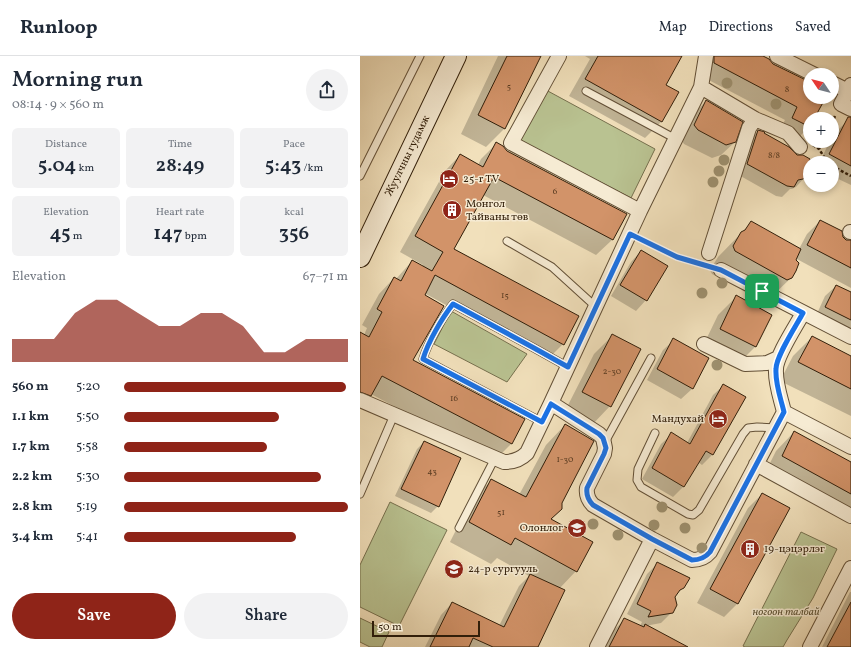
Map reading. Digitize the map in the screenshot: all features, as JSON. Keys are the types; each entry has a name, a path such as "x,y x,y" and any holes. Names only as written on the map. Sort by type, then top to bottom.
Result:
{"main road":[{"name":"Жуулчны гудамж","path":"360,257 456,56"}],"street":[{"path":"559,56 511,143 640,211"},
{"path":"360,400 504,462 516,461 527,453 640,211 701,87 706,56"},
{"path":"777,56 803,69"},
{"path":"839,85 850,88 841,104 851,109"},
{"path":"701,87 755,119 788,133 800,146"},
{"path":"709,253 749,128 755,119"},
{"path":"721,270 851,337"},
{"path":"551,404 599,434 605,443 606,448 604,454 587,488 587,497 590,502 652,539 692,560 702,559 710,552 784,412 776,379 776,368 778,358 803,313"},
{"path":"704,344 745,364 767,363 778,358"},
{"path":"784,412 851,447"},
{"path":"756,464 851,516"},
{"path":"597,647 652,539"},
{"path":"810,647 851,568"}],"lane":[{"path":"360,176 420,56"},
{"path":"586,91 676,139"},
{"path":"507,242 552,267 596,307"},
{"path":"542,422 423,359 425,351 445,314 453,304 568,367"},
{"path":"605,443 651,358"},
{"path":"360,494 394,415"},
{"path":"655,433 638,468 637,480 641,487 688,514 693,515 699,510 745,430 748,428 757,427 776,428"},
{"path":"458,528 495,458"}],"path":[{"path":"839,170 851,176"},
{"path":"630,234 677,257 721,270"}],"green space":[{"path":"546,90 655,149 631,198 520,140"},
{"path":"451,311 527,354 507,382 434,344"},
{"path":"390,502 447,530 399,626 360,607 360,565"},
{"name":"ногоон талбай","path":"801,532 837,549 813,598 783,647 745,647 743,646"},
{"path":"360,618 389,632 382,647 370,647 360,642"}],"building":[{"path":"507,56 541,56 505,129 478,115"},
{"path":"598,56 682,56 666,85 679,92 662,122 585,79"},
{"path":"714,56 763,56 769,59 773,64 803,79 803,104 822,104 818,112 803,112 803,124 792,118 797,107 714,63"},
{"path":"706,100 743,122 736,142 726,145 698,130 694,125"},
{"path":"848,117 851,117 851,166 839,159 839,156 833,156 829,154 832,148 839,148 839,135"},
{"path":"758,130 765,132 764,133 789,147 797,155 805,156 803,156 803,179 798,180 794,187 787,186 747,164"},
{"path":"496,142 503,146 507,151 627,214 613,240 494,177 454,249 579,316 564,345 435,275 425,295 444,306 413,360 525,419 512,444 382,376 371,396 360,392 360,332 369,337 382,312 377,309 394,277 401,281 412,260 432,271 443,252 415,236 460,154 483,167"},
{"path":"820,220 842,231 843,237 846,240 851,240 851,268 807,245"},
{"path":"751,221 801,249 796,260 799,263 792,278 787,280 735,251 733,246 741,232 745,230"},
{"path":"641,250 668,266 647,301 620,285"},
{"path":"836,285 851,292 851,320 825,307"},
{"path":"736,295 772,315 756,347 720,329"},
{"path":"612,334 641,349 611,407 582,392"},
{"path":"812,336 851,356 851,389 798,362"},
{"path":"673,338 709,358 693,389 657,369"},
{"path":"723,384 746,397 713,455 706,451 684,487 652,468 671,432 690,444"},
{"path":"565,424 594,441 562,503 562,509 551,519 593,542 577,572 515,538 511,545 469,522 491,479 526,497"},
{"path":"794,431 851,462 851,494 782,456"},
{"path":"424,441 461,458 439,507 401,489"},
{"name":"19-цэцэрлэг","path":"762,493 790,508 738,604 710,589"},
{"path":"657,562 690,578 684,588 680,590 675,597 677,605 673,613 648,617 651,611 637,604"},
{"path":"530,574 565,590 538,647 493,647 473,638 469,647 430,647 452,602 504,627"},
{"path":"851,602 851,647 827,647"},
{"path":"624,618 644,627 645,624 688,647 609,647"}],"place":[{"name":"25-r TV","path":"449,179"},
{"name":"Монгол Тайваны төв","path":"452,210"},
{"name":"Мандухай","path":"718,419"},
{"name":"Олонлог","path":"577,528"},
{"name":"19-цэцэрлэг","path":"750,549"},
{"name":"24-р сургууль","path":"454,569"}],"route":[{"path":"630,234 677,257 721,270 762,291 803,313 778,358 776,368 776,379 784,412 710,552 702,559 692,560 652,539 590,502 587,497 587,488 606,448 603,438 599,434 551,404 542,422 423,359 425,351 445,314 453,304 568,367 630,234"}]}
